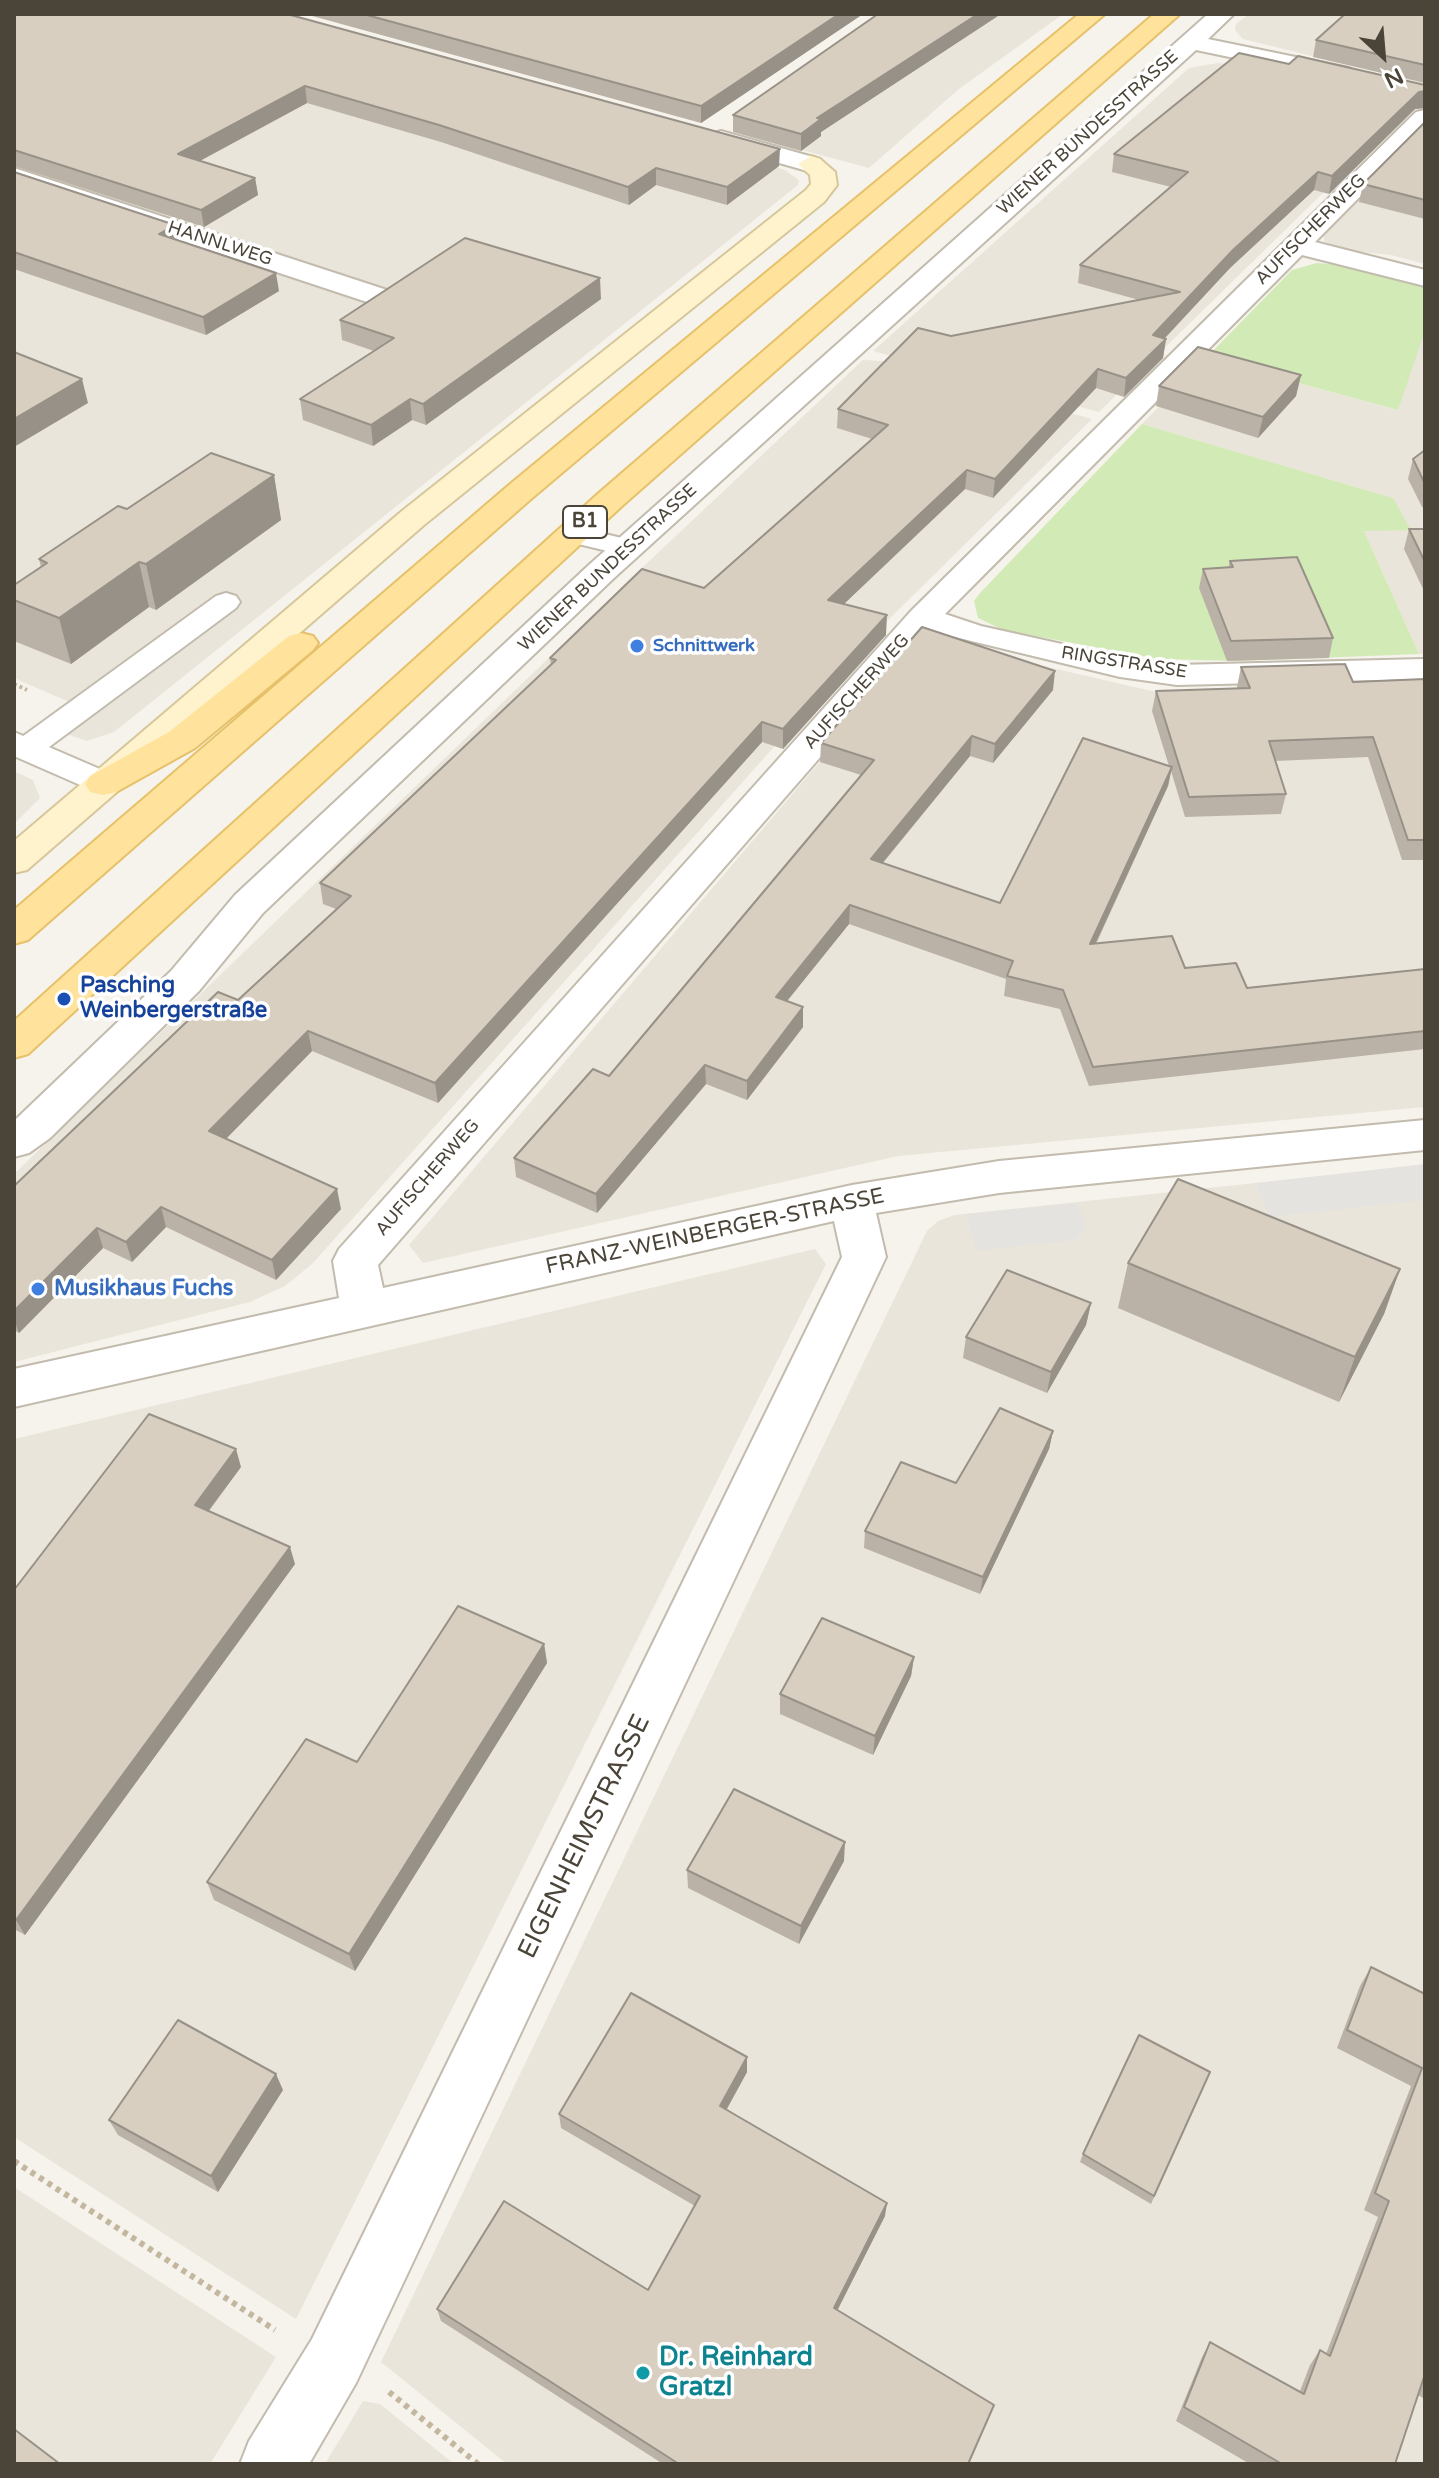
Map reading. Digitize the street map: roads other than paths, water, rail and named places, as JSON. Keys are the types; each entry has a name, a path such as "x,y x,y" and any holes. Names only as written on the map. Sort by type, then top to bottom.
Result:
{"main road":[{"path":"14,931 520,492 1093,14"},
{"name":"WIENER BUNDESSTRASSE","path":"14,1044 572,534 1168,14"},
{"path":"103,784 182,740 402,562 520,492"}],"street":[{"name":"WIENER BUNDESSTRASSE","path":"14,1142 35,1127 185,981 249,904 628,548 1222,14"},
{"path":"1190,42 1377,80"},
{"path":"14,861 413,518 815,196 824,185 822,172 811,164 699,133 733,117"},
{"name":"AUFISCHERWEG","path":"364,1309 355,1261 923,618 1425,117"},
{"name":"HANNLWEG","path":"14,176 380,297"},
{"path":"1297,245 1425,278"},
{"name":"RINGSTRASSE","path":"923,618 972,634 1120,667 1177,675 1425,669"},
{"path":"20,746 103,784"},
{"name":"FRANZ-WEINBERGER-STRASSE","path":"14,1388 852,1201 999,1177 1425,1135"},
{"name":"EIGENHEIMSTRASSE","path":"272,2464 334,2361 864,1257 852,1201"}],"lane":[{"path":"572,534 628,548"},
{"path":"20,746 226,602"}],"place":[{"name":"Schnittwerk","path":"637,646"},
{"name":"Pasching Weinbergerstraße","path":"64,999"},
{"name":"Musikhaus Fuchs","path":"38,1289"},
{"name":"Dr. Reinhard Gratzl","path":"643,2373"}]}
